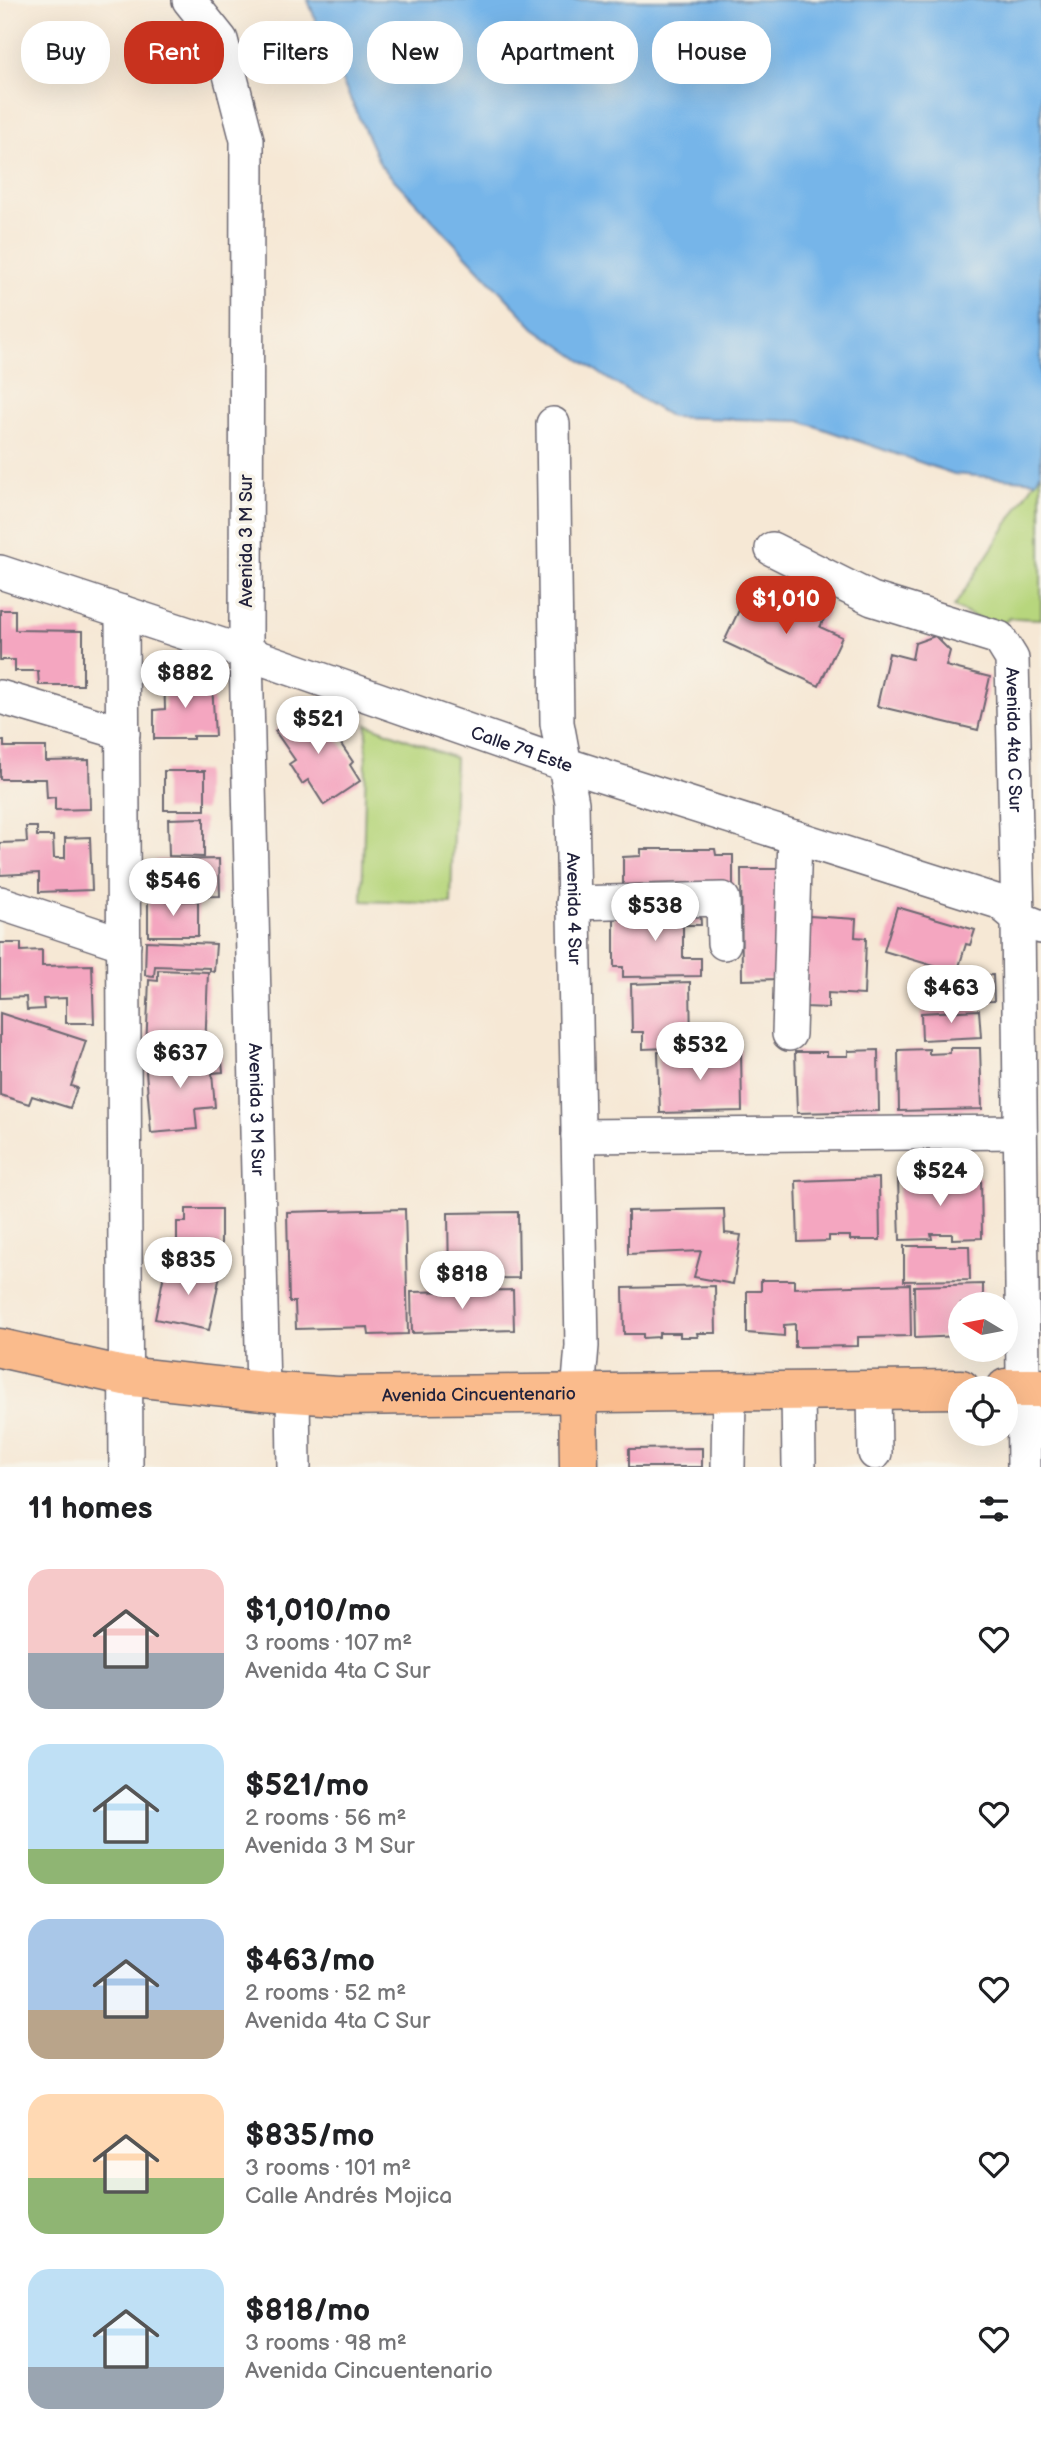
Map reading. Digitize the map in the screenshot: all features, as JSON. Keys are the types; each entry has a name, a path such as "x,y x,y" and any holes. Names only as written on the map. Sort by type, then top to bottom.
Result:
{"main road":[{"name":"Avenida Cincuentenario","path":"0,1348 124,1376 337,1396 948,1389"},
{"path":"578,1394 579,1467"}],"street":[{"name":"Avenida 3 M Sur","path":"189,0 221,40 247,139 246,653 278,1392 294,1467"},
{"name":"Avenida 4 Sur","path":"553,424 557,723 572,803 582,1346 578,1394"},
{"name":"Avenida 4ta C Sur","path":"772,549 872,599 999,638 1012,659 1030,923 1020,1132 1024,1467"},
{"name":"Calle 79 Este","path":"0,572 246,653 564,764 999,902 1030,923"},
{"path":"122,612 126,1467"},
{"path":"0,697 123,733"},
{"path":"789,1034 795,837"},
{"path":"573,903 723,899 724,943"},
{"path":"0,903 124,944"},
{"path":"578,1136 1020,1132"},
{"path":"874,1390 875,1453"},
{"path":"798,1391 799,1467"},
{"path":"710,1467 719,1392"},
{"path":"719,1392 728,1467"}],"green space":[{"path":"1041,472 1041,619 1010,618 997,628 954,607"},
{"path":"367,724 455,758 451,904 362,901"}],"water":[{"path":"308,0 1041,0 1041,472 1036,481 954,474 800,421 671,417 608,379 535,328 381,166 343,84 353,84 353,21 316,21"}],"building":[{"path":"747,593 789,612 796,598 816,595 827,613 820,627 842,637 819,686 724,642"},
{"path":"0,610 15,610 15,630 83,631 83,685 39,685 38,671 15,671 15,660 0,660"},
{"path":"935,636 950,651 946,666 990,677 978,730 877,706 889,653 912,659 915,643"},
{"path":"164,673 212,683 215,736 154,739 154,710 165,709"},
{"path":"311,706 323,725 326,722 353,762 350,765 360,781 324,805 308,780 302,784 289,764 295,760 275,731"},
{"path":"0,741 4,741 4,747 46,747 46,761 89,760 90,809 55,810 55,797 47,798 46,779 0,779"},
{"path":"164,771 205,771 205,810 164,810"},
{"path":"204,818 204,857 169,856 168,819"},
{"path":"26,827 37,827 37,836 53,836 54,858 65,858 65,838 90,837 92,890 39,892 39,873 0,875 0,843 27,842"},
{"path":"641,849 715,849 716,855 733,855 733,893 623,894 623,857 641,856"},
{"path":"219,859 220,896 156,897 155,860"},
{"path":"741,869 778,869 779,979 742,980"},
{"path":"148,901 198,901 198,936 148,936"},
{"path":"700,906 701,925 683,925 683,958 701,958 701,976 623,977 623,967 614,967 614,915"},
{"path":"897,907 975,930 970,945 966,944 957,973 884,951"},
{"path":"809,916 856,919 855,937 866,938 864,995 828,993 828,1008 805,1007 796,921 809,922"},
{"path":"146,941 216,944 214,972 210,971 210,968 155,966 154,976 145,975"},
{"path":"0,943 21,943 21,951 42,950 42,966 92,965 94,1023 66,1023 66,998 43,999 44,1009 27,1010 26,997 0,998"},
{"path":"158,970 208,972 205,1051 146,1049 149,980 158,981"},
{"path":"993,975 994,1001 944,1002 943,976"},
{"path":"690,982 691,1047 643,1049 643,1032 632,1032 631,984"},
{"path":"979,1010 981,1037 922,1040 921,1013"},
{"path":"0,1013 86,1041 71,1086 77,1088 70,1108 32,1096 29,1104 0,1095"},
{"path":"950,1048 980,1048 982,1109 899,1111 898,1050 929,1049 929,1054 950,1053"},
{"path":"741,1050 742,1111 660,1113 658,1052 690,1051 690,1057 710,1056 710,1051"},
{"path":"878,1050 879,1111 797,1113 795,1052 827,1052 827,1056 848,1056 848,1051"},
{"path":"221,1053 223,1072 212,1073 215,1107 195,1109 197,1129 151,1133 145,1059"},
{"path":"981,1177 982,1238 952,1239 952,1234 931,1234 932,1239 900,1240 898,1179"},
{"path":"879,1178 880,1240 850,1240 850,1236 829,1236 829,1241 798,1242 796,1181"},
{"path":"186,1209 221,1209 221,1262 177,1261 177,1222 186,1222"},
{"path":"405,1209 408,1334 369,1335 368,1327 296,1329 295,1302 289,1302 287,1212"},
{"path":"724,1209 725,1233 741,1235 733,1284 694,1277 701,1251 628,1254 628,1211"},
{"path":"518,1212 519,1278 449,1279 448,1213"},
{"path":"904,1246 969,1246 970,1280 904,1281"},
{"path":"166,1264 220,1275 209,1330 155,1319"},
{"path":"761,1280 794,1280 794,1288 910,1284 911,1336 858,1337 858,1346 795,1347 795,1324 784,1325 784,1336 747,1333 747,1291 761,1291"},
{"path":"983,1284 983,1292 948,1292 948,1337 915,1338 914,1286"},
{"path":"715,1286 716,1333 680,1337 680,1333 659,1333 659,1337 643,1338 643,1334 624,1334 623,1288"},
{"path":"513,1290 514,1330 412,1333 411,1292"},
{"path":"702,1448 702,1467 629,1467 629,1449"}]}
